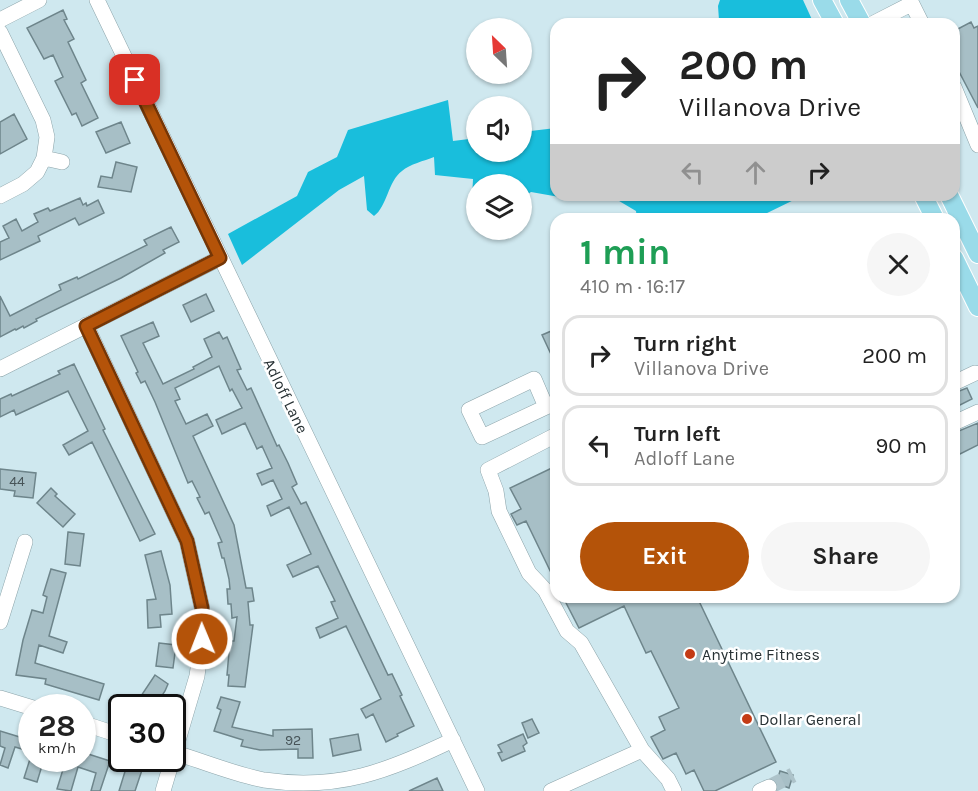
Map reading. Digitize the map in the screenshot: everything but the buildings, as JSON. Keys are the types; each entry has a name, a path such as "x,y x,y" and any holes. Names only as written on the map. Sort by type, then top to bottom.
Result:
{"main road":[{"path":"822,0 832,18"},
{"path":"849,0 859,18"},
{"path":"960,217 978,254"},
{"path":"960,270 978,307"}],"street":[{"path":"0,20 39,0"},
{"name":"Adloff Lane","path":"97,0 477,791"},
{"path":"882,18 910,2 918,18"},
{"path":"0,32 43,120 47,137 44,158 37,172 0,196"},
{"path":"960,102 978,145"},
{"path":"44,158 62,162"},
{"path":"0,369 220,258"},
{"path":"86,326 187,541 196,574 202,608 202,639 197,676 186,712"},
{"path":"960,380 975,373"},
{"path":"550,403 534,379 469,410 482,437 550,405"},
{"path":"960,411 978,402"},
{"path":"960,420 978,412"},
{"path":"550,438 488,470 496,491 499,511 529,573 545,590 550,599"},
{"path":"0,622 25,542"},
{"path":"552,603 567,631 581,643 642,750 668,779 674,791"},
{"path":"0,698 18,703"},
{"path":"186,756 263,780 317,785 368,777 398,767 453,740"},
{"path":"551,791 642,750"},
{"path":"163,791 168,772"}],"shaded area":[{"path":"720,0 803,0 811,18 719,18"},
{"path":"448,100 453,141 466,139 466,162 532,162 532,131 550,129 550,195 532,192 532,174 466,174 466,178 435,175 434,157 409,166 397,175 382,207 374,216 367,210 364,176 339,190 242,265 228,234 297,196 308,172 337,157 348,130"},
{"path":"619,201 792,201 767,213 636,213"}],"tunnel":[{"path":"769,787 793,775"}],"place":[{"name":"Anytime Fitness","path":"690,654"},
{"name":"Dollar General","path":"747,719"}],"route":[{"path":"135,80 220,258 86,326 187,541 202,608 202,639"}]}
